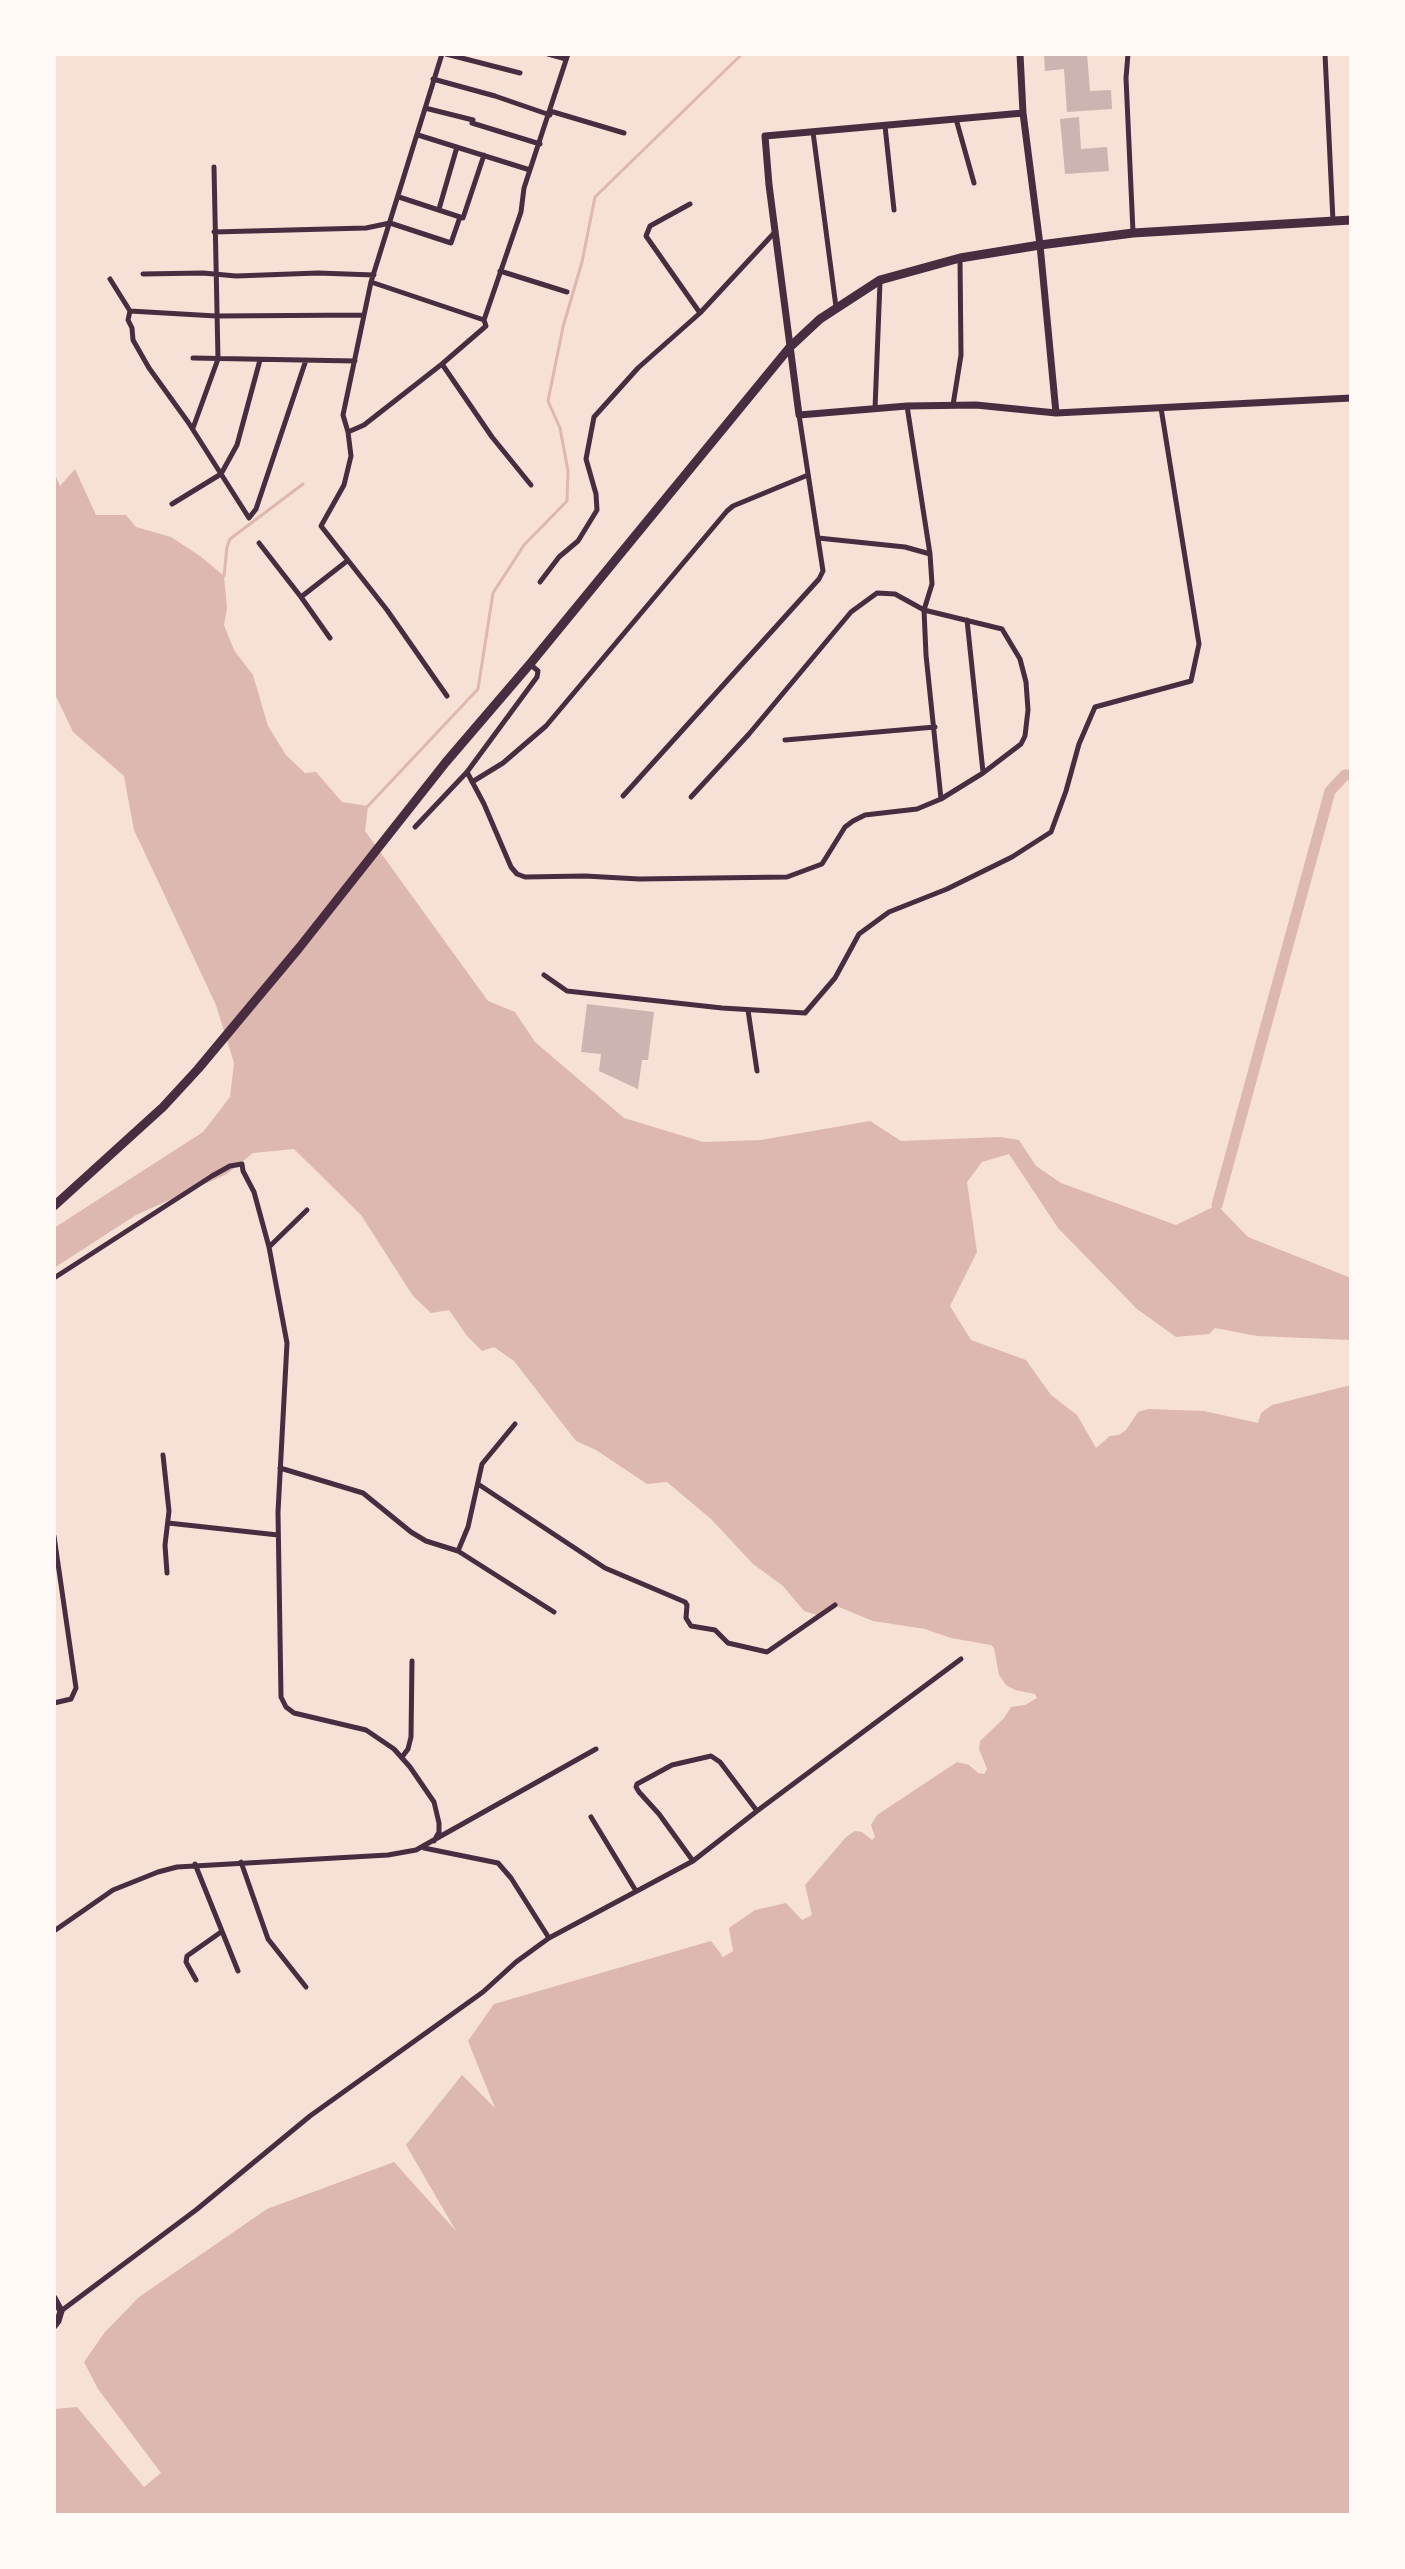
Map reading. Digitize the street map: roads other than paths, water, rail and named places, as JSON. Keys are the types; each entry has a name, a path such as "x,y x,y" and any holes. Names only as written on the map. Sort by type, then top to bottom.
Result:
{"main road":[{"path":"54,1206 163,1107 218,1046 389,832 790,347 820,319 880,280 960,258 1133,233 1351,220"},
{"path":"54,1191 63,1198"}],"street":[{"path":"447,696 387,610 321,526 344,485 351,456 343,415 364,315 433,79 444,54 520,73"},
{"path":"348,432 364,425 486,326 484,320 521,212 524,188 567,56 548,54"},
{"path":"1020,54 1023,113 1040,245 1056,413"},
{"path":"1128,54 1126,78 1133,233"},
{"path":"1325,54 1333,221"},
{"path":"433,79 624,133"},
{"path":"425,108 473,120 472,123 540,144"},
{"path":"623,796 823,571 799,415 765,136 1023,113"},
{"path":"956,119 974,183"},
{"path":"885,125 894,210"},
{"path":"813,132 836,308"},
{"path":"418,135 530,170"},
{"path":"439,209 457,147"},
{"path":"399,197 463,218 484,155"},
{"path":"193,429 218,359 214,167"},
{"path":"690,204 650,226 646,236 700,313"},
{"path":"214,232 366,228 390,223 451,243 460,217"},
{"path":"540,582 559,557 578,541 597,510 586,459 594,417 638,368 700,313 775,231"},
{"path":"953,405 961,355 960,258"},
{"path":"500,271 567,292"},
{"path":"143,274 318,273 373,279 484,320"},
{"path":"110,279 130,311 128,320 133,340 249,518 256,509 306,360"},
{"path":"875,409 880,280"},
{"path":"130,311 216,316 364,315"},
{"path":"193,358 355,361"},
{"path":"172,504 221,474 237,445 260,360"},
{"path":"442,364 492,437 531,485"},
{"path":"799,415 953,405 1056,413 1351,398"},
{"path":"907,406 930,554 932,584 924,610 926,655 941,799"},
{"path":"544,975 567,991 805,1013 835,978 859,934 879,919 1012,857 1051,832 1079,744 1095,707 1191,681 1199,644 1161,407"},
{"path":"472,782 503,763 546,726 727,511 808,475"},
{"path":"818,538 905,547 930,554"},
{"path":"259,543 330,638"},
{"path":"301,597 347,561"},
{"path":"467,772 511,867 525,877 787,877 822,864 845,827 853,821 865,815 917,809 941,799 1021,744 1028,710 1020,659 1002,629 924,610 895,594 877,593 851,612 691,797"},
{"path":"967,620 983,773"},
{"path":"415,827 467,772 537,677 538,671 530,664"},
{"path":"785,740 935,727"},
{"path":"748,1010 757,1071"},
{"path":"54,1278 212,1176 230,1166 242,1164 254,1192 269,1247 287,1343 278,1535 283,1702 294,1713 366,1730 402,1758 434,1802 439,1823 439,1832 434,1841"},
{"path":"269,1247 307,1210"},
{"path":"458,1551 468,1527 482,1464 515,1424"},
{"path":"163,1455 168,1490 167,1573"},
{"path":"280,1468 363,1493 411,1532 426,1541 458,1551 554,1612"},
{"path":"478,1484 605,1568 685,1602 686,1618 691,1626 715,1630 728,1643 767,1652 835,1605"},
{"path":"168,1523 278,1535"},
{"path":"54,1536 76,1688 71,1699 54,1703"},
{"path":"54,2326 61,2311 196,2210 310,2116 483,1992 516,1962 549,1938 693,1861 961,1659"},
{"path":"402,1758 411,1737 412,1661"},
{"path":"54,1931 113,1890 158,1872 195,1864 388,1855 422,1848 596,1749"},
{"path":"693,1861 667,1823 639,1792 637,1784 672,1765 711,1756 720,1762 757,1811"},
{"path":"591,1817 636,1891"},
{"path":"422,1848 498,1863 549,1938"},
{"path":"241,1862 268,1939 306,1987"},
{"path":"195,1864 238,1971"},
{"path":"196,1980 186,1962 187,1956 221,1932"},
{"path":"54,2298 61,2311"}],"waterway":[{"path":"368,806 478,689 493,593 524,545 567,501 568,471 560,428 548,401 595,197 742,54"},
{"path":"224,576 230,539 303,484"},
{"path":"1217,1205 1330,791 1345,775 1351,775"}]}
